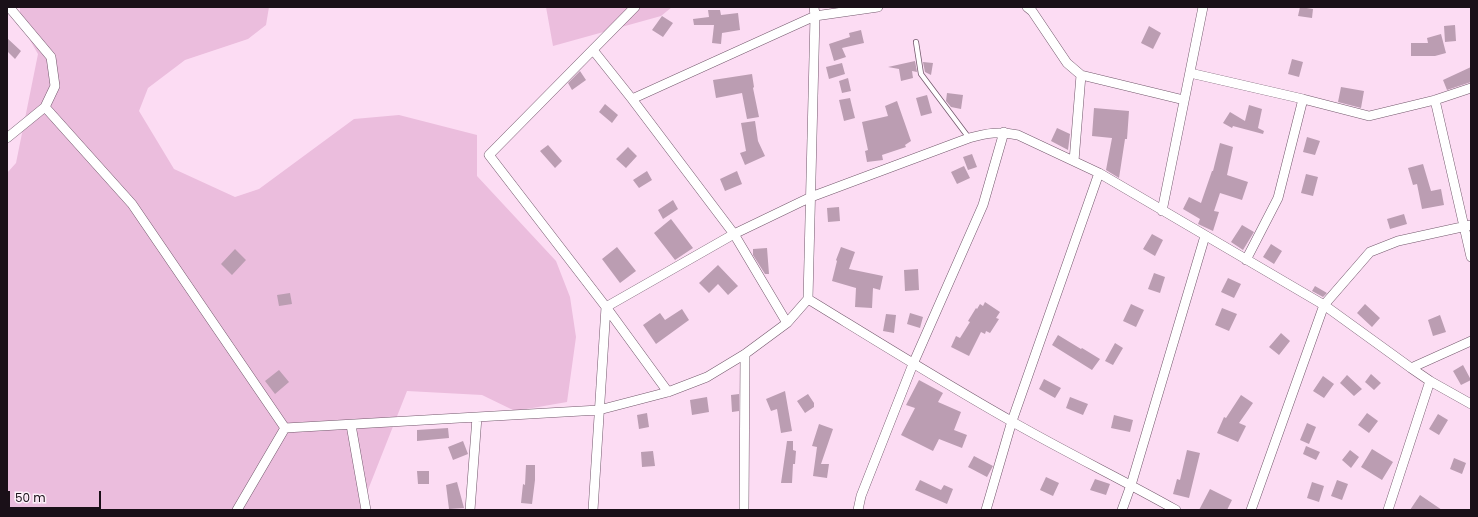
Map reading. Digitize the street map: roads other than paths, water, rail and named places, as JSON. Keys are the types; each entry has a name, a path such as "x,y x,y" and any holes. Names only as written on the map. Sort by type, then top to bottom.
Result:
{"street":[{"path":"7,138 45,107 55,86 51,57 8,7"},
{"path":"635,7 489,155 606,306 668,392"},
{"path":"632,99 814,12 878,7"},
{"path":"1027,7 1032,11 1067,63 1081,75 1184,100"},
{"path":"1162,211 1203,7"},
{"path":"285,428 599,410 668,392 707,376 745,354 787,323 808,299 814,12"},
{"path":"593,50 734,234 787,323"},
{"path":"1190,73 1370,116 1435,100 1471,88"},
{"path":"1074,162 1081,75"},
{"path":"1246,260 1278,198 1303,99"},
{"path":"1435,100 1467,226 1471,257"},
{"path":"45,107 132,204 285,428"},
{"path":"606,306 734,234 811,197 969,138 984,134 1004,132 1018,134 1099,173 1324,305 1430,381 1471,404"},
{"path":"858,510 861,496 913,364 983,205 1004,132"},
{"path":"986,510 1012,421 1099,173"},
{"path":"1252,510 1324,305 1370,252 1398,241 1467,226"},
{"path":"1122,510 1131,485 1205,236"},
{"path":"808,299 913,364 1012,421 1176,510"},
{"path":"593,510 606,306"},
{"path":"1411,368 1471,342"},
{"path":"744,510 745,354"},
{"path":"1388,510 1430,381"},
{"path":"470,510 477,417"},
{"path":"351,425 366,510"},
{"path":"237,510 285,428"}],"lane":[{"path":"916,42 921,74 969,138"}]}
